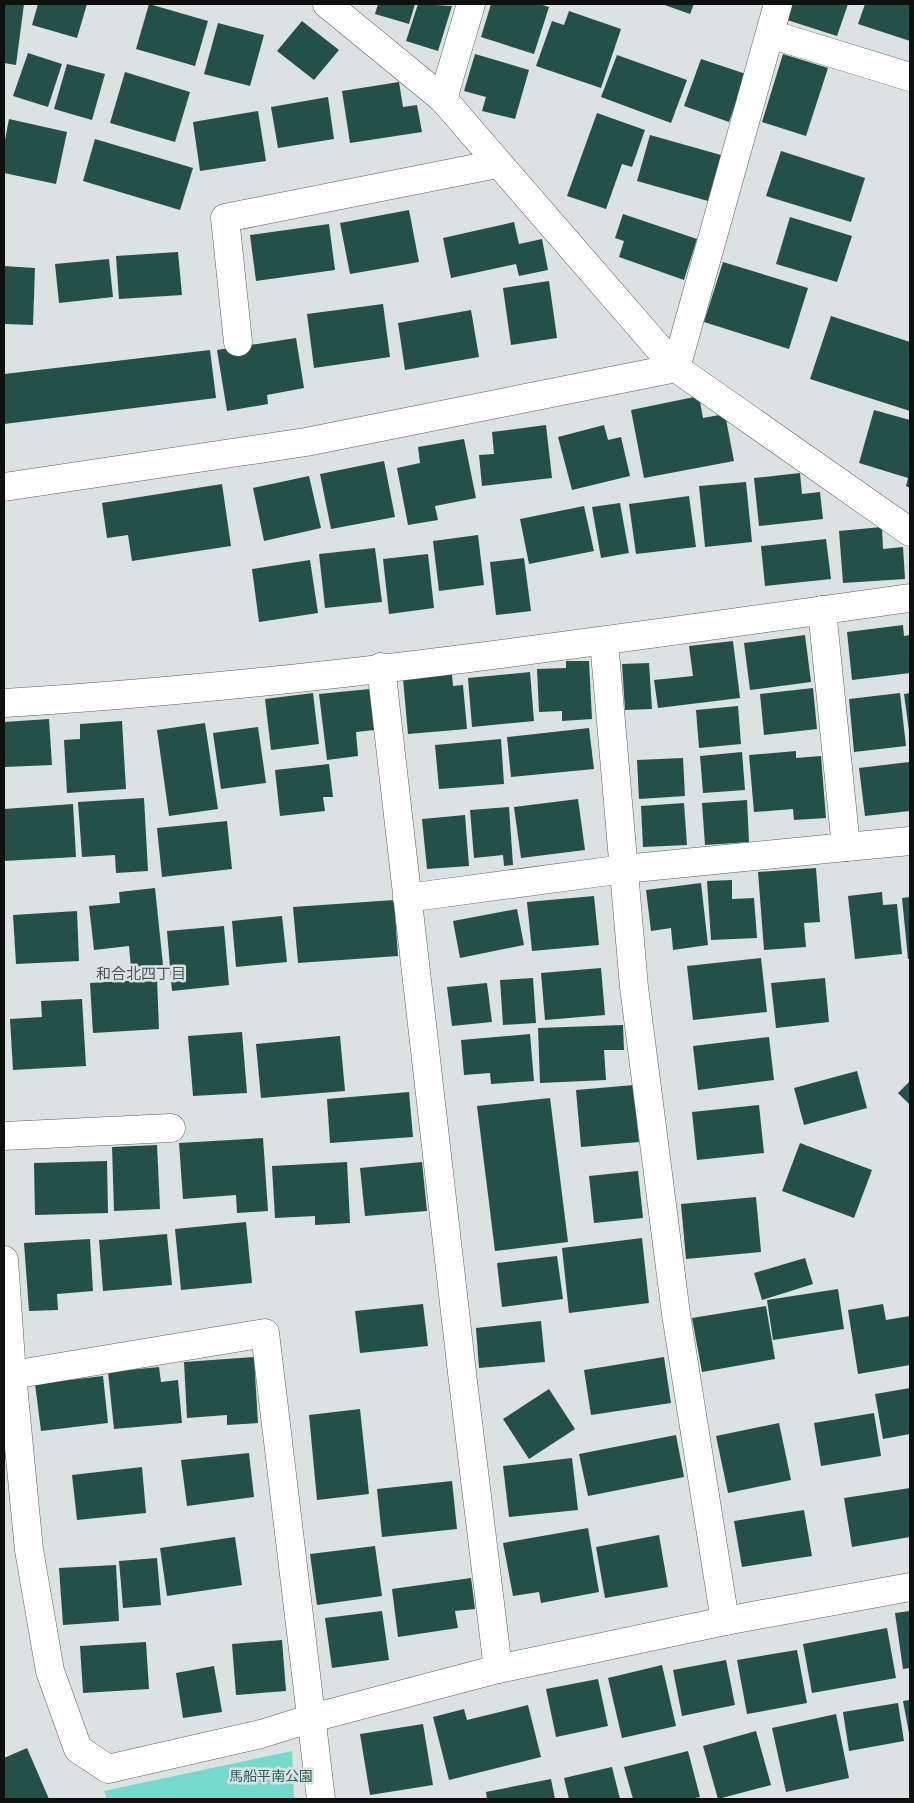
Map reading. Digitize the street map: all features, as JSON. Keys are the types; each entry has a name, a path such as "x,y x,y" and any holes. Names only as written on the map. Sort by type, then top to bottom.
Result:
{"street":[{"path":"327,4 443,99 497,164 676,368 910,532"},
{"path":"443,99 470,4"},
{"path":"676,368 778,4"},
{"path":"770,34 910,77"},
{"path":"238,342 225,218 497,164"},
{"path":"4,487 306,442 676,368"},
{"path":"4,703 114,696 381,668 910,598"},
{"path":"822,610 846,846"},
{"path":"604,640 634,987 676,1314 725,1621"},
{"path":"381,668 498,1669"},
{"path":"407,898 624,869 910,841"},
{"path":"4,1136 171,1128"},
{"path":"4,1260 12,1375 29,1550 50,1671 78,1749 108,1770 261,1734 312,1718 498,1669 725,1621 910,1587"},
{"path":"12,1375 265,1332 322,1799"}],"green space":[{"name":"馬船平南公園","path":"292,1751 294,1799 107,1799 104,1791"}],"building":[{"path":"4,4 24,4 16,65 4,63"},
{"path":"38,4 87,4 77,38 32,25"},
{"path":"149,4 208,21 195,66 136,49"},
{"path":"378,4 415,4 409,24 375,14"},
{"path":"418,4 452,6 438,51 406,41"},
{"path":"491,4 539,4 549,7 534,54 481,37"},
{"path":"662,4 694,4 690,14"},
{"path":"789,4 848,4 837,36 784,19"},
{"path":"865,4 910,4 910,41 858,24"},
{"path":"569,11 621,29 601,88 536,66 552,21 564,25"},
{"path":"302,21 339,50 314,80 277,51"},
{"path":"218,23 264,35 250,86 204,74"},
{"path":"28,53 62,64 48,107 13,96"},
{"path":"475,54 529,70 515,119 482,111 486,97 464,91"},
{"path":"783,54 828,68 806,136 762,122"},
{"path":"617,55 687,80 671,123 601,97"},
{"path":"701,59 746,74 729,122 684,106"},
{"path":"67,64 105,74 92,120 54,109"},
{"path":"125,72 190,92 175,142 110,123"},
{"path":"399,82 403,107 417,105 422,132 350,143 342,91"},
{"path":"328,97 334,139 278,148 271,107"},
{"path":"258,111 266,161 200,171 193,122"},
{"path":"597,113 645,130 632,167 622,164 606,209 567,196"},
{"path":"9,119 67,132 56,184 4,173 4,145"},
{"path":"650,135 721,155 708,201 637,181"},
{"path":"95,139 193,168 180,210 83,181"},
{"path":"781,151 865,178 851,222 766,196"},
{"path":"409,210 419,262 350,274 340,223"},
{"path":"623,214 697,239 684,280 619,257 624,241 615,238"},
{"path":"790,217 852,236 837,282 776,264"},
{"path":"514,222 519,244 542,239 548,270 519,276 516,264 451,278 443,238"},
{"path":"329,224 335,270 256,281 250,235"},
{"path":"178,252 182,295 119,299 116,256"},
{"path":"109,259 113,297 59,303 55,264"},
{"path":"723,262 808,288 789,349 704,322"},
{"path":"4,266 35,268 33,325 4,324"},
{"path":"549,281 557,338 511,345 503,288"},
{"path":"383,304 390,357 314,368 307,314"},
{"path":"471,310 479,357 405,370 398,323"},
{"path":"831,316 910,342 910,411 810,379"},
{"path":"296,338 304,388 267,395 268,404 227,411 217,350"},
{"path":"210,350 216,398 4,424 4,374"},
{"path":"699,396 703,418 725,414 734,461 644,478 631,410"},
{"path":"874,410 910,420 910,488 906,486 908,478 859,463"},
{"path":"546,425 552,478 482,486 479,455 494,454 492,432"},
{"path":"604,425 608,440 621,437 630,476 572,490 558,437"},
{"path":"464,439 476,498 435,506 438,520 408,525 397,468 420,463 418,447"},
{"path":"384,461 395,517 331,529 320,474"},
{"path":"800,473 802,494 820,492 823,519 759,526 754,478"},
{"path":"309,476 321,528 264,541 253,488"},
{"path":"746,482 752,542 705,547 699,486"},
{"path":"222,484 231,546 132,561 128,535 107,538 102,503"},
{"path":"689,496 696,547 636,554 629,504"},
{"path":"620,503 629,553 601,558 592,507"},
{"path":"584,506 594,551 529,564 520,519"},
{"path":"882,527 883,549 903,547 905,579 843,583 839,531"},
{"path":"478,535 484,585 439,591 433,541"},
{"path":"826,539 831,579 765,586 761,546"},
{"path":"375,548 382,602 325,608 319,554"},
{"path":"428,554 434,608 389,614 383,559"},
{"path":"524,558 531,611 496,615 490,562"},
{"path":"310,560 318,613 259,622 252,569"},
{"path":"903,625 904,636 910,635 910,673 852,680 847,632"},
{"path":"805,635 811,682 750,690 744,643"},
{"path":"733,641 740,698 658,708 654,680 693,676 689,646"},
{"path":"566,661 589,661 592,719 562,721 562,711 539,712 537,669 566,668"},
{"path":"649,663 652,709 625,710 622,664"},
{"path":"530,672 534,721 472,727 468,678"},
{"path":"452,674 453,686 463,685 467,729 408,734 403,679"},
{"path":"813,688 817,729 764,735 760,694"},
{"path":"370,689 375,730 356,732 358,756 327,760 319,694"},
{"path":"313,693 319,744 271,750 265,699"},
{"path":"900,693 906,746 854,752 849,699"},
{"path":"910,693 910,731 909,731 904,694"},
{"path":"738,706 741,744 699,748 696,710"},
{"path":"49,719 52,765 4,767 4,722"},
{"path":"122,721 126,789 67,793 64,740 80,739 80,724"},
{"path":"205,723 218,809 169,816 157,730"},
{"path":"258,727 266,783 221,789 213,733"},
{"path":"589,728 594,769 511,777 507,737"},
{"path":"501,739 504,784 439,789 435,745"},
{"path":"796,751 796,758 821,756 826,818 794,820 793,809 754,812 749,755"},
{"path":"742,752 745,790 703,793 700,756"},
{"path":"683,758 685,796 639,799 637,760"},
{"path":"909,762 910,811 865,816 859,768"},
{"path":"329,764 333,797 323,797 325,811 280,816 275,770"},
{"path":"144,798 148,871 116,873 115,855 82,857 78,802"},
{"path":"578,799 585,850 521,858 514,807"},
{"path":"747,800 749,842 705,845 702,803"},
{"path":"684,803 687,845 643,847 641,806"},
{"path":"73,804 76,857 4,861 4,809"},
{"path":"509,807 513,865 504,866 503,855 474,858 470,810"},
{"path":"465,815 469,866 427,869 422,819"},
{"path":"227,821 232,869 162,877 157,828"},
{"path":"816,868 820,922 804,923 806,947 764,950 758,872"},
{"path":"732,880 732,899 754,898 757,938 711,940 707,881"},
{"path":"701,883 708,945 673,950 671,928 651,931 646,890"},
{"path":"155,888 163,965 131,968 129,946 94,950 89,906 120,903 119,892"},
{"path":"882,892 883,905 897,904 902,954 855,959 848,896"},
{"path":"594,896 599,945 532,951 527,902"},
{"path":"910,897 910,959 908,959 902,898"},
{"path":"394,900 398,956 298,963 293,907"},
{"path":"517,909 524,945 460,958 453,921"},
{"path":"77,911 79,961 16,964 13,915"},
{"path":"282,916 287,962 236,967 232,921"},
{"path":"224,926 229,985 172,991 167,931"},
{"path":"761,958 767,1012 693,1020 687,966"},
{"path":"601,968 605,1015 545,1020 541,973"},
{"path":"533,978 536,1023 503,1025 500,980"},
{"path":"825,978 829,1022 776,1028 771,983"},
{"path":"157,979 159,1029 93,1033 90,983"},
{"path":"487,983 492,1022 452,1026 447,987"},
{"path":"82,999 86,1066 13,1070 10,1019 42,1017 41,1001"},
{"path":"623,1025 624,1050 604,1050 606,1080 540,1083 538,1028"},
{"path":"242,1032 247,1093 193,1096 188,1036"},
{"path":"530,1034 534,1081 491,1084 490,1073 464,1075 461,1040"},
{"path":"340,1036 345,1091 261,1098 256,1044"},
{"path":"769,1037 774,1080 698,1090 693,1046"},
{"path":"857,1071 867,1108 804,1125 794,1088"},
{"path":"910,1081 910,1105 898,1093"},
{"path":"634,1085 639,1142 581,1147 576,1090"},
{"path":"409,1092 413,1137 330,1143 327,1099"},
{"path":"550,1098 568,1242 495,1251 477,1106"},
{"path":"759,1105 764,1153 697,1160 692,1112"},
{"path":"263,1138 268,1211 237,1213 236,1195 183,1199 179,1143"},
{"path":"800,1143 872,1170 854,1218 782,1191"},
{"path":"157,1145 160,1209 114,1211 112,1147"},
{"path":"107,1161 108,1213 35,1215 34,1163"},
{"path":"347,1162 350,1223 315,1225 315,1216 275,1218 272,1166"},
{"path":"422,1162 427,1211 365,1216 360,1168"},
{"path":"638,1171 643,1218 594,1223 589,1176"},
{"path":"756,1197 761,1252 686,1259 681,1204"},
{"path":"246,1222 252,1283 181,1290 175,1229"},
{"path":"167,1234 172,1285 103,1291 99,1240"},
{"path":"642,1238 649,1303 569,1313 562,1248"},
{"path":"90,1239 93,1291 57,1294 58,1310 29,1311 24,1243"},
{"path":"557,1256 563,1299 502,1307 497,1263"},
{"path":"805,1258 813,1284 762,1300 754,1273"},
{"path":"838,1289 844,1329 773,1340 767,1300"},
{"path":"423,1304 428,1346 360,1353 355,1311"},
{"path":"883,1304 886,1320 910,1316 910,1365 858,1374 848,1310"},
{"path":"766,1306 775,1359 702,1372 692,1318"},
{"path":"541,1321 545,1362 479,1368 476,1328"},
{"path":"254,1357 258,1423 227,1425 227,1415 187,1418 184,1362"},
{"path":"664,1357 671,1403 591,1415 584,1370"},
{"path":"159,1367 161,1382 178,1380 182,1423 114,1429 108,1372"},
{"path":"103,1376 108,1423 41,1431 35,1384"},
{"path":"910,1388 910,1434 883,1439 875,1394"},
{"path":"549,1389 575,1429 529,1459 503,1419"},
{"path":"360,1409 369,1494 317,1500 309,1415"},
{"path":"874,1413 881,1456 821,1466 814,1423"},
{"path":"779,1423 791,1480 728,1493 716,1436"},
{"path":"676,1435 684,1477 588,1496 579,1454"},
{"path":"249,1453 254,1497 187,1506 181,1460"},
{"path":"572,1458 578,1510 509,1517 503,1466"},
{"path":"142,1467 146,1513 77,1520 72,1475"},
{"path":"452,1481 457,1529 382,1537 377,1489"},
{"path":"910,1488 910,1537 852,1547 844,1498"},
{"path":"804,1510 812,1556 742,1567 734,1521"},
{"path":"588,1528 599,1592 541,1603 539,1592 513,1596 503,1543"},
{"path":"659,1535 668,1587 605,1598 596,1547"},
{"path":"235,1537 242,1585 167,1596 160,1548"},
{"path":"375,1546 382,1596 317,1605 310,1554"},
{"path":"157,1558 161,1605 123,1608 119,1561"},
{"path":"116,1565 119,1621 63,1625 59,1568"},
{"path":"471,1578 475,1609 455,1611 458,1628 398,1637 392,1589"},
{"path":"382,1611 389,1660 332,1668 325,1618"},
{"path":"910,1611 910,1668 903,1669 895,1613"},
{"path":"887,1628 896,1678 812,1693 803,1644"},
{"path":"282,1640 286,1691 236,1695 232,1644"},
{"path":"146,1642 149,1689 83,1693 80,1646"},
{"path":"797,1650 807,1703 747,1714 737,1660"},
{"path":"726,1660 735,1705 682,1716 673,1670"},
{"path":"662,1665 676,1726 622,1738 608,1678"},
{"path":"214,1666 222,1712 183,1718 176,1673"},
{"path":"598,1679 608,1726 556,1737 546,1689"},
{"path":"910,1700 910,1733 909,1733 903,1701"},
{"path":"898,1703 904,1741 849,1751 843,1712"},
{"path":"528,1705 541,1757 449,1780 433,1717 464,1709 467,1720"},
{"path":"836,1714 849,1778 786,1792 772,1728"},
{"path":"423,1724 433,1785 370,1795 360,1734"},
{"path":"756,1731 771,1785 718,1799 703,1746"},
{"path":"27,1748 49,1799 4,1799 4,1758"},
{"path":"688,1751 700,1797 691,1799 633,1799 624,1767"},
{"path":"612,1767 620,1799 569,1799 564,1778"},
{"path":"551,1779 555,1799 487,1799 486,1792"}],"district":[{"name":"和合北四丁目","path":"141,975"}]}
